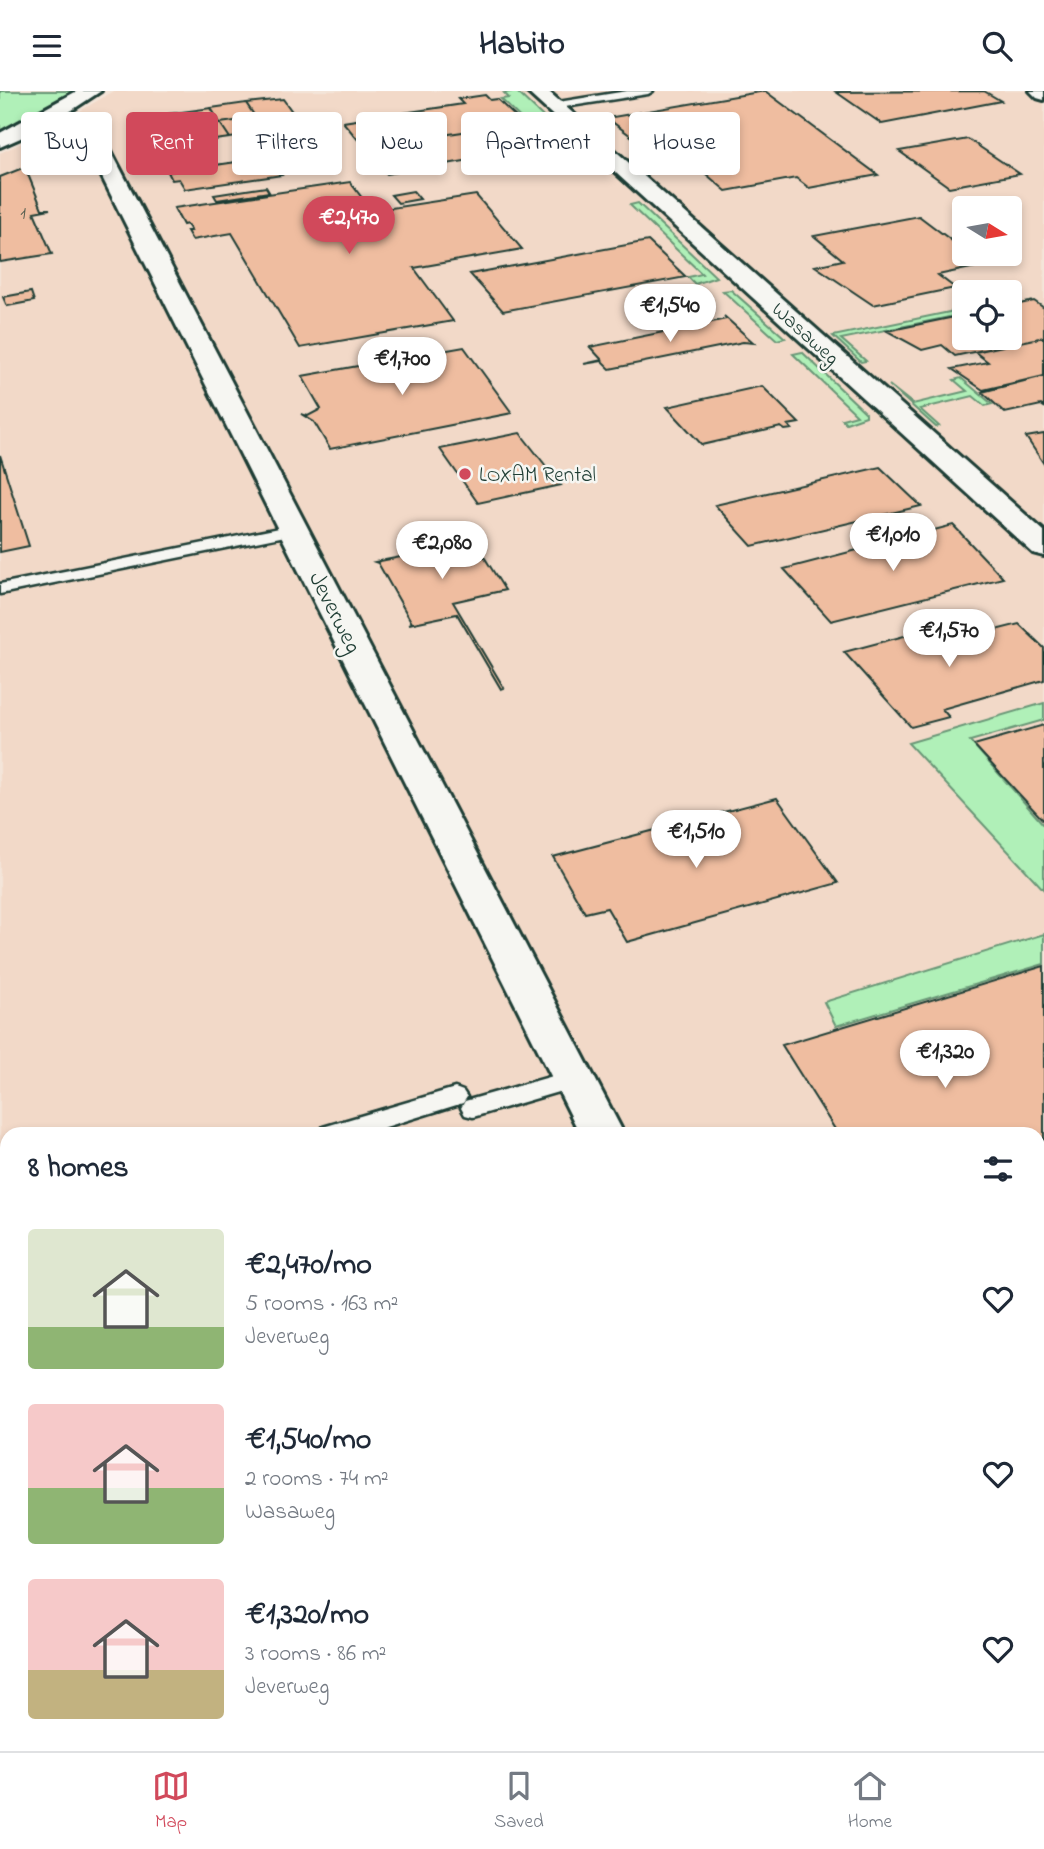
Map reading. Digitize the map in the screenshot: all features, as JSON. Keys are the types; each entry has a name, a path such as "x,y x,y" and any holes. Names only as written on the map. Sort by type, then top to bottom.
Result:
{"street":[{"path":"56,112 91,91"},
{"name":"Wasaweg","path":"544,98 1044,547"},
{"path":"0,141 21,131"},
{"name":"Jeverweg","path":"112,174 598,1127"}],"lane":[{"path":"544,98 648,91"},
{"path":"0,589 294,530"},
{"path":"360,1127 574,1079"}],"shaded area":[{"path":"114,91 1044,91 1044,1127 0,1127 0,153 21,143 21,175 112,175 112,112 78,112"}],"green space":[{"path":"0,91 76,91 39,112 21,112 21,122 0,134"},
{"path":"516,91 538,112 514,112 501,99 509,98 504,93"},
{"path":"638,203 716,277 695,284 688,277 702,274 630,205"},
{"path":"731,290 785,338 777,340 723,291"},
{"path":"952,311 952,316 841,339 866,361 861,362 833,336"},
{"path":"802,352 866,413 866,416 846,423 842,419 857,415 793,354"},
{"path":"961,378 992,404 985,406 973,396 920,409 939,426 936,427 889,385 913,404 967,391 954,380"},
{"path":"1044,703 1044,720 970,741 1044,825 1044,890 908,743"},
{"path":"1044,934 1044,964 836,1026 824,1002"}],"building":[{"path":"765,91 878,175 809,188 796,178 726,191 707,175 740,175 740,112 642,112"},
{"path":"984,91 1001,101 882,124 836,92"},
{"path":"485,95 490,100 497,99 511,112 461,112 461,132 447,134 447,112 410,112 463,104 458,99"},
{"path":"283,99 292,112 252,112 246,103"},
{"path":"246,103 252,112 232,112 232,121 220,123 218,112 213,112 211,108"},
{"path":"211,108 213,112 181,112"},
{"path":"629,114 629,134 615,124 615,117"},
{"path":"356,120 356,137 343,122"},
{"path":"232,121 232,138 230,138 220,123"},
{"path":"220,123 230,138 218,140"},
{"path":"461,132 461,162 447,164 447,134"},
{"path":"968,139 1020,174 949,187 899,151"},
{"path":"232,163 232,175 282,175 185,189 179,179 172,180 170,175 218,175 218,165"},
{"path":"21,169 21,175 28,175 42,209 50,209 34,212 52,254 0,262 0,177"},
{"path":"350,182 372,211 476,195 522,249 414,268 453,321 300,348 232,233 192,240 187,231 191,231 187,224 183,225 174,208"},
{"path":"266,187 269,192 217,200 214,195"},
{"path":"413,191 420,199 398,203 391,195"},
{"path":"919,216 952,241 952,266 980,266 938,275 952,289 873,305 815,266 843,260 814,236"},
{"path":"648,241 686,277 503,311 470,274"},
{"path":"31,292 34,301 7,306 3,297"},
{"path":"1034,301 1044,308 1044,337 1022,342 1022,304"},
{"path":"724,316 754,343 743,342 610,369 602,361 584,364 602,360 590,347 727,319"},
{"path":"952,317 952,350 983,350 955,356 942,345 922,350 887,331"},
{"path":"1044,337 1044,376 983,390 952,369 988,362 975,352 1022,350 1022,342"},
{"path":"464,347 512,413 330,449 314,422 301,414 308,416 321,409 302,376"},
{"path":"1044,376 1044,407 1041,405 1005,413 982,392"},
{"path":"762,386 799,423 788,425 792,429 785,430 781,427 702,445 667,407"},
{"path":"520,433 561,485 478,503 440,449"},
{"path":"1044,434 1044,464 1026,437"},
{"path":"0,455 29,546 0,552"},
{"path":"880,467 921,506 752,546 715,505"},
{"path":"953,525 1003,578 831,621 784,569"},
{"path":"471,536 505,590 453,602 504,688 501,689 457,614 409,624 412,623 375,562 421,553 415,545 420,547"},
{"path":"1019,624 1044,648 1044,680 942,709 949,717 911,727 844,652 934,628 948,642"},
{"path":"1044,725 1044,821 974,745"},
{"path":"777,798 838,883 627,942 607,908 585,913 553,857"},
{"path":"1044,966 1044,1127 834,1127 782,1045"}],"place":[{"name":"LOXAM Rental","path":"465,474"}]}
